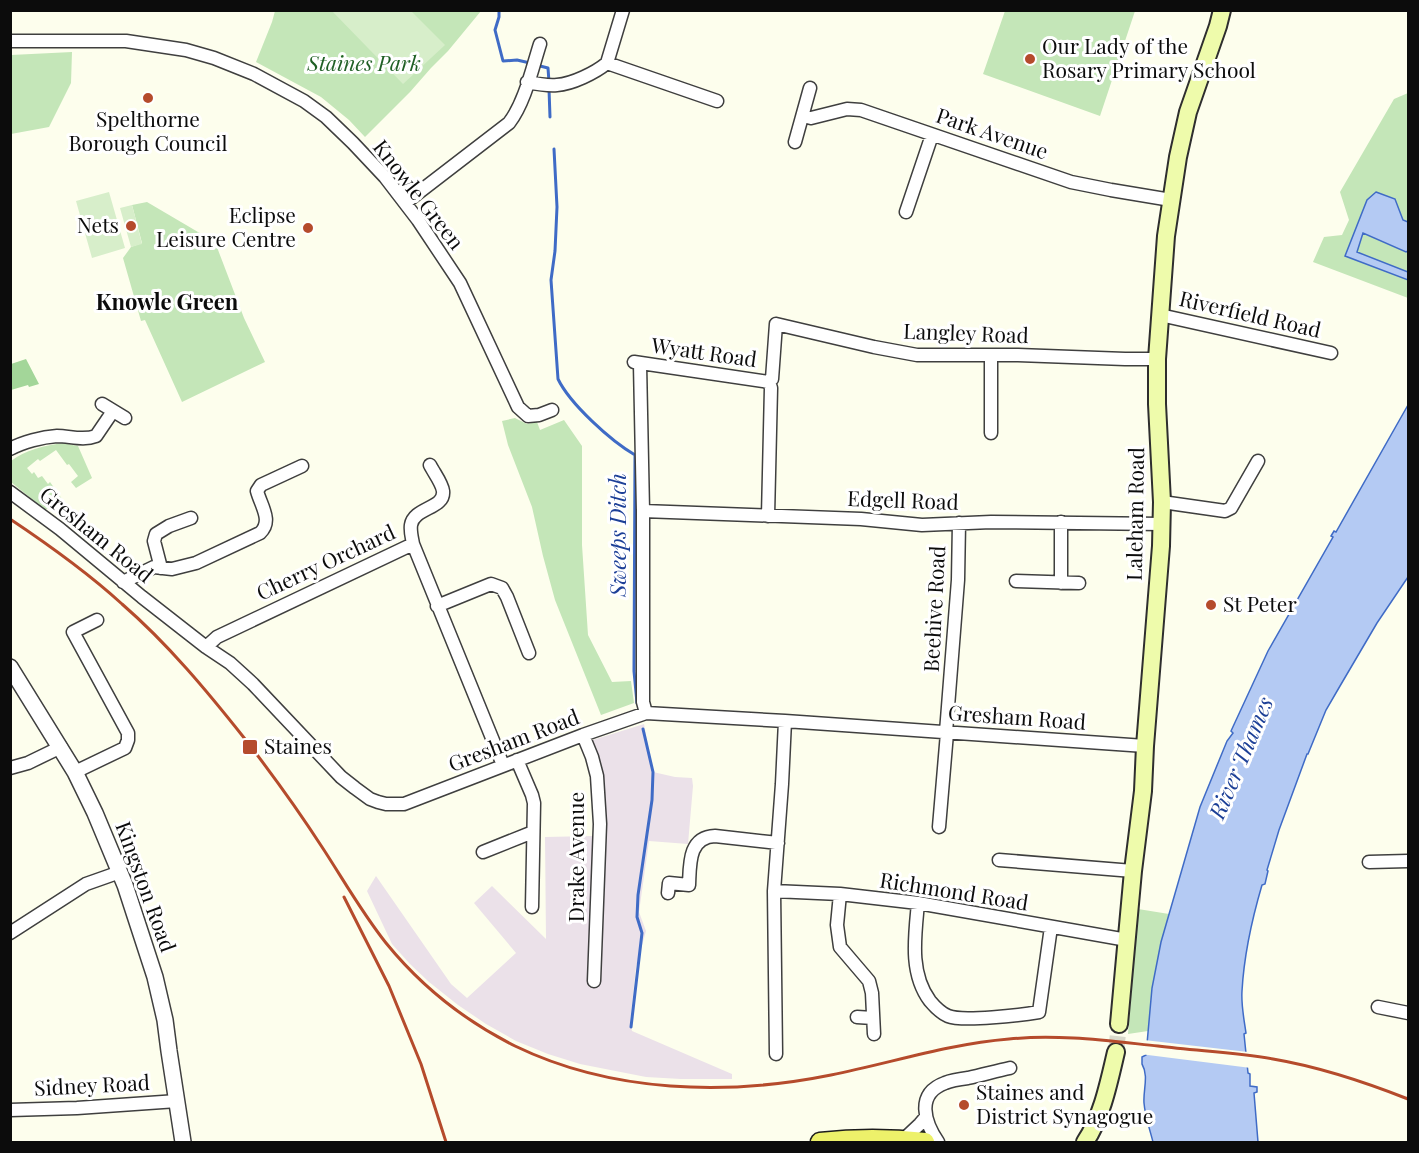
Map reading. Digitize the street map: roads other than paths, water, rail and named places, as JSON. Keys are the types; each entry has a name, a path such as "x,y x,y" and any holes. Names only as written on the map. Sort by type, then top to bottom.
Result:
{"main road":[{"name":"Laleham Road","path":"1119,1024 1143,791 1161,546 1161,451 1157,405 1157,359 1166,236 1178,157 1188,112 1222,10"},
{"path":"1074,1143 1091,1135 1116,1053"},
{"path":"820,1143 856,1138 925,1143"}],"street":[{"path":"527,82 557,86 581,78 607,63 623,10"},
{"name":"Knowle Green","path":"10,40 106,40 141,42 186,50 248,71 303,101 326,117 385,177 431,239 460,283 518,407 528,416 552,410"},
{"path":"405,203 509,123 515,115 539,48"},
{"path":"607,63 717,101"},
{"path":"795,142 810,88"},
{"name":"Park Avenue","path":"803,116 811,118 847,109 861,111 1071,182 1171,200"},
{"path":"906,212 932,135"},
{"name":"Riverfield Road","path":"1160,315 1331,353"},
{"name":"Langley Road","path":"776,324 917,355 1157,359"},
{"name":"Wyatt Road","path":"769,382 772,379 776,324"},
{"path":"991,356 991,433"},
{"name":"Wyatt Road","path":"643,511 636,363 769,382"},
{"name":"Wyatt Road","path":"768,516 771,388 769,382"},
{"path":"10,449 40,439 58,436 87,439 96,436 107,407 125,418"},
{"path":"1162,502 1225,511 1231,508 1258,460"},
{"path":"412,544 412,521 416,515 437,504 443,495 443,489 430,465"},
{"path":"123,582 154,567 172,569 196,563 260,533 265,528 267,520 257,491 261,485 302,466"},
{"name":"Gresham Road","path":"10,492 60,529 206,647 230,663 253,684 341,777 363,794 386,804 404,804 502,765 646,713 1145,746"},
{"path":"643,511 643,702 646,713"},
{"name":"Edgell Road","path":"643,511 861,519 922,525 1061,522 1162,524"},
{"path":"161,568 154,542 156,534 191,518"},
{"path":"1061,522 1061,583"},
{"name":"Beehive Road","path":"939,827 958,580 959,523"},
{"name":"Cherry Orchard","path":"206,647 217,636 412,544 502,765"},
{"path":"1016,581 1079,583"},
{"path":"437,606 491,584 502,588 529,653"},
{"path":"75,772 125,748 128,740 128,733 73,632 97,620"},
{"name":"Kingston Road","path":"10,667 75,772 120,872 155,977 165,1020 183,1143"},
{"path":"776,1054 774,891 785,721"},
{"name":"Drake Avenue","path":"583,735 597,776 600,824 594,981"},
{"path":"10,768 28,763 61,747"},
{"path":"516,760 534,804 532,907"},
{"path":"483,852 533,832"},
{"path":"668,893 669,883 689,885 692,854 697,844 706,838 715,836 778,843"},
{"path":"999,860 1133,871"},
{"path":"1369,862 1408,861"},
{"path":"10,933 86,884 120,872"},
{"name":"Richmond Road","path":"774,891 840,894 918,903 1127,940"},
{"path":"840,894 837,925 840,947 869,981 872,993 874,1034"},
{"path":"918,903 915,963 919,982 933,1005 953,1017 980,1018 1040,1011 1051,927"},
{"path":"1378,1007 1408,1013"},
{"path":"856,1017 873,1018"},
{"path":"938,1143 926,1117 925,1104 929,1096 944,1083 1010,1068"},
{"name":"Sidney Road","path":"10,1110 177,1101"},
{"path":"903,1140 926,1117"}],"water":[{"path":"1376,192 1395,199 1403,220 1408,222 1408,251 1363,233 1357,252 1408,272 1408,280 1345,256 1367,200"},
{"name":"River Thames","path":"1408,405 1408,577 1377,623 1326,710 1279,830 1265,884 1262,885 1258,898 1249,937 1242,1002 1250,1086 1257,1087 1257,1092 1254,1093 1258,1142 1153,1142 1146,1118 1142,1057 1146,1055 1152,988 1161,942 1200,807 1227,741 1233,733 1231,731 1268,651 1333,537 1331,536 1334,531 1336,532"}],"waterway":[{"name":"Sweeps Ditch","path":"499,10 495,30 503,61 517,60 530,63"},
{"name":"Sweeps Ditch","path":"536,65 548,68 549,82"},
{"name":"Sweeps Ditch","path":"549,89 550,117"},
{"name":"Sweeps Ditch","path":"554,149 557,207 551,280 558,379 592,421 635,455 634,671 637,703"},
{"name":"Sweeps Ditch","path":"631,1027 642,933 637,917 638,895 652,800 653,772 643,729"}],"tunnel":[{"path":"1116,1052 1119,1024"}],"railway":[{"path":"10,519 68,559 109,592 139,619 186,668 265,765 313,833 369,920 414,974 461,1014 515,1046 552,1062 630,1081 670,1086 751,1086 831,1075 986,1041 1065,1038 1103,1040 1273,1059 1342,1076 1408,1099"},
{"path":"344,897 389,986 421,1064 446,1142"}],"place":[{"name":"Our Lady of the Rosary Primary School","path":"1030,59"},
{"name":"Spelthorne Borough Council","path":"148,98"},
{"name":"Nets","path":"131,226"},
{"name":"Eclipse Leisure Centre","path":"308,228"},
{"name":"St Peter","path":"1211,605"},
{"name":"Staines","path":"250,747"},
{"name":"Staines and District Synagogue","path":"964,1105"}],"district":[{"name":"Knowle Green","path":"167,302"}],"park label":[{"name":"Staines Park","path":"364,64"}]}
